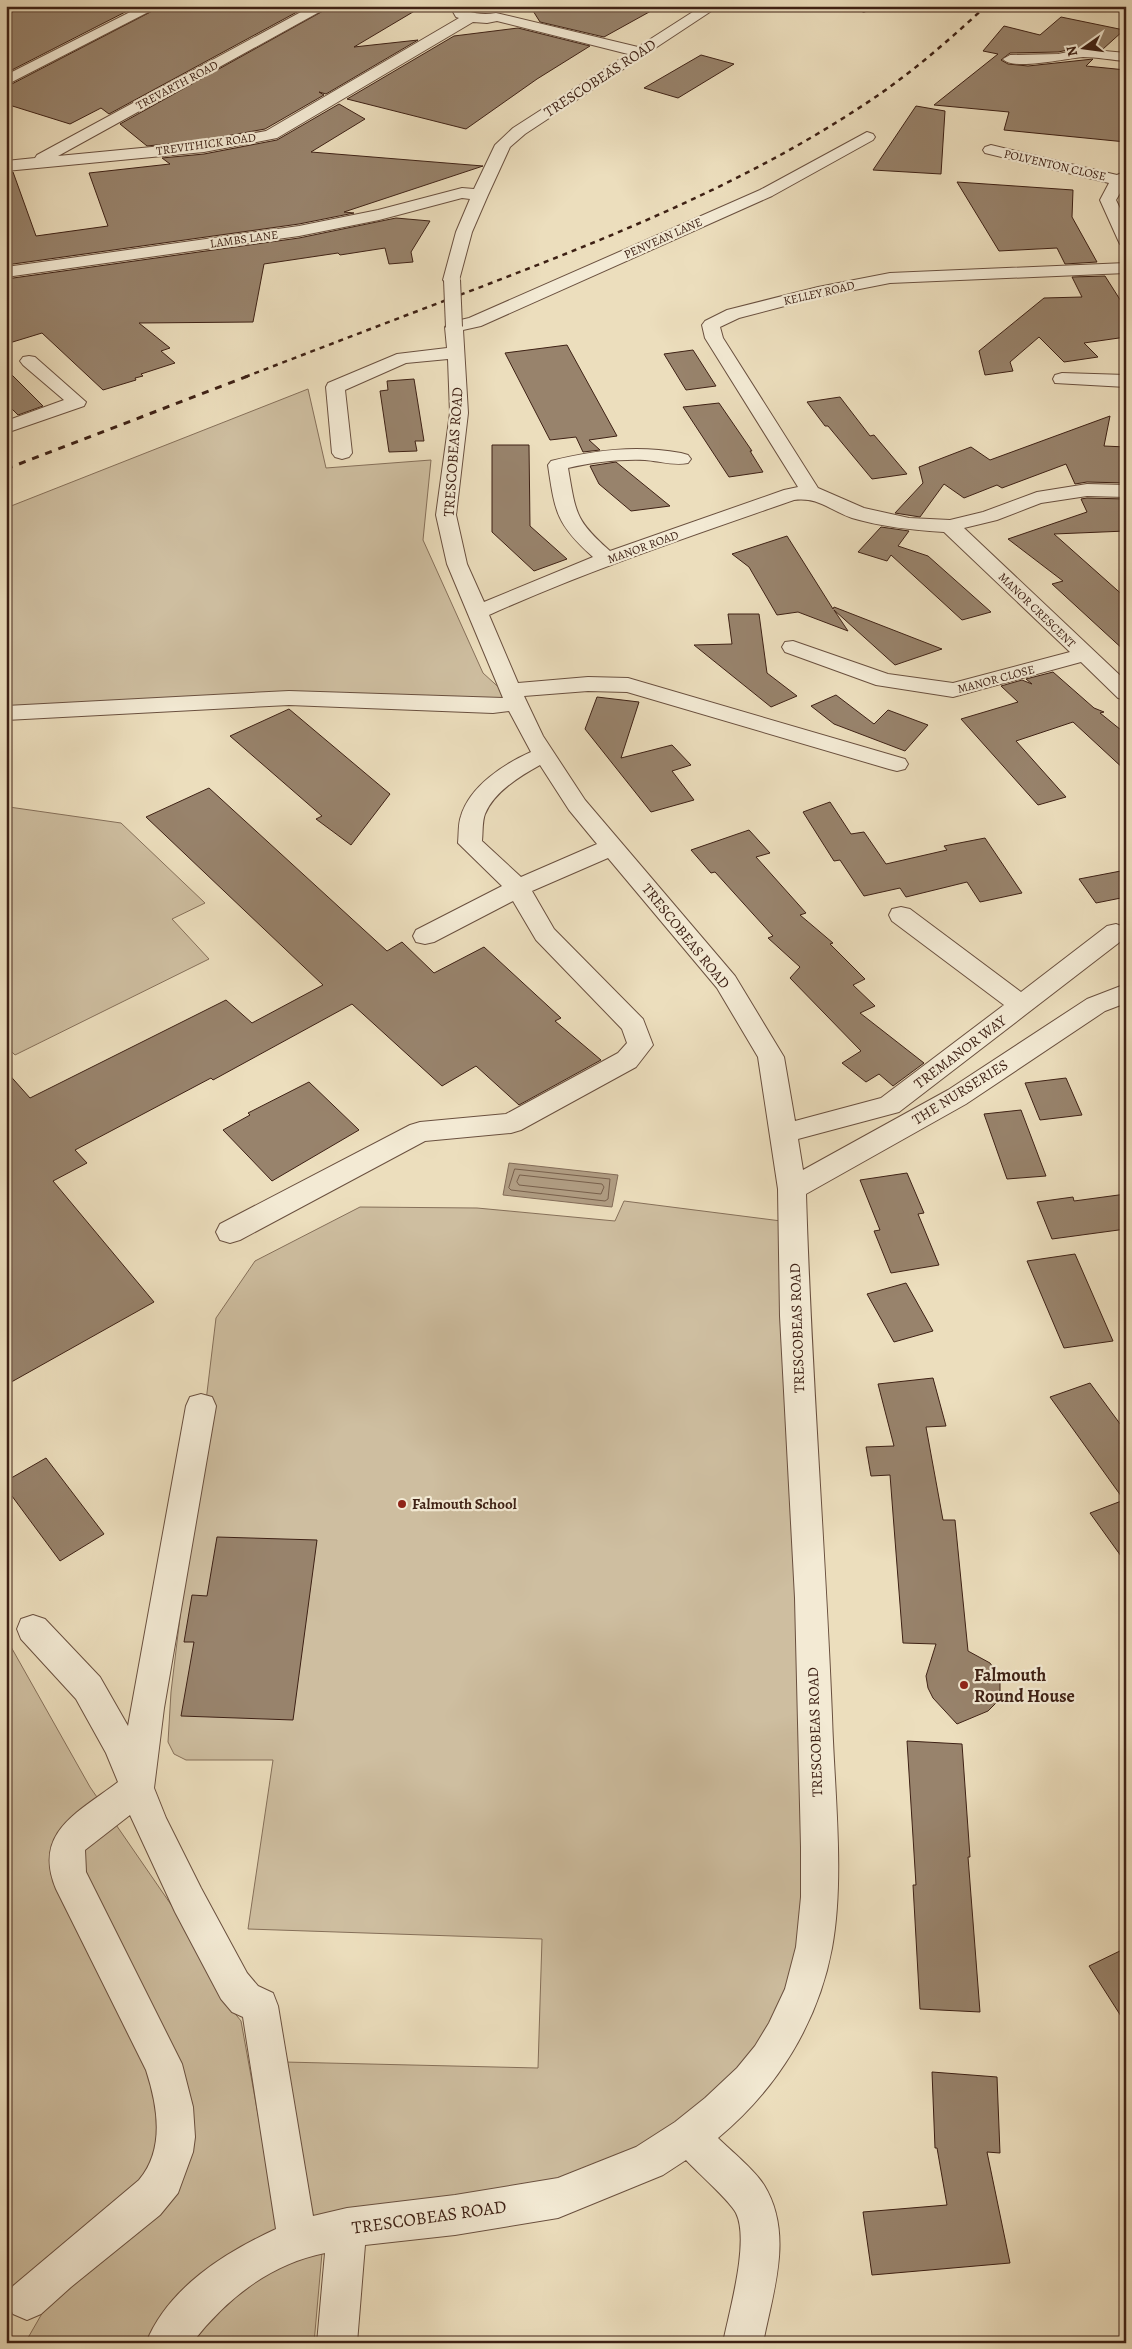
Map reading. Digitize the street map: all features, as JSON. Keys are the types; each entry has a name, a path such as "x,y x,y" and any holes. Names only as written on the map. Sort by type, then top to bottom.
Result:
{"street":[{"path":"6,81 153,6"},
{"name":"TREVARTH ROAD","path":"30,164 323,6"},
{"name":"TRESCOBEAS ROAD","path":"174,2335 223,2282 250,2262 297,2239 347,2228 558,2198 649,2161 689,2136 719,2112 750,2081 768,2059 782,2036 802,1993 814,1946 819,1896 819,1847 811,1598 795,1316 792,1189 785,1133 771,1057 726,982 578,805 532,736 457,564 446,515 459,413 452,280 464,232 503,145 640,52 712,6"},
{"path":"475,9 640,52"},
{"name":"TREVITHICK ROAD","path":"6,166 204,147 271,134 475,9"},
{"path":"1010,59 1058,58 1083,53 1126,57"},
{"name":"PENVEAN LANE","path":"454,327 475,322 766,193 867,137"},
{"name":"POLVENTON CLOSE","path":"991,150 1122,178"},
{"path":"1122,178 1108,200 1126,240"},
{"name":"LAMBS LANE","path":"6,272 299,231 379,215 462,194 480,195"},
{"name":"KELLEY ROAD","path":"811,492 714,338 711,325 733,314 818,292 890,278 1126,268"},
{"path":"342,453 334,387 403,358 456,353"},
{"path":"6,427 77,402 28,361"},
{"path":"1058,378 1126,381"},
{"path":"608,559 579,534 565,510 558,465 593,455 651,453 681,458"},
{"path":"811,492 858,513 910,524 950,526 990,516 1037,498 1087,490 1126,491"},
{"name":"MANOR ROAD","path":"478,612 515,595 608,559 791,494 811,492"},
{"name":"MANOR CRESCENT","path":"950,526 1126,693"},
{"name":"MANOR CLOSE","path":"794,647 884,680 952,690 1084,655"},
{"path":"6,713 289,698 493,706 514,696 588,684 628,685 897,764"},
{"path":"230,1232 420,1132 511,1123 627,1060 640,1045 634,1025 545,934 518,888 470,843 474,815 492,787 522,764 544,754"},
{"path":"425,936 518,888 612,847"},
{"path":"901,915 1021,1005"},
{"name":"TREMANOR WAY","path":"785,1133 890,1105 1116,932"},
{"name":"THE NURSERIES","path":"792,1189 957,1096 1096,1004 1126,992"},
{"path":"27,2300 58,2272 149,2199 165,2178 173,2151 174,2115 168,2080 163,2064 69,1878 66,1862 68,1846 72,1839 137,1788 147,1708 201,1406"},
{"path":"33,1629 88,1688 121,1746 152,1824 188,1900 234,1986 245,1999 260,2006 297,2239"},
{"path":"689,2136 750,2197 756,2210 760,2228 760,2248 743,2343"},
{"path":"337,2343 347,2228"}],"shaded area":[{"path":"308,389 326,468 431,460 423,540 483,673 516,703 289,698 6,709 6,508"},
{"path":"9,807 121,823 205,903 172,919 209,959 15,1055 6,1046 6,811"},
{"path":"624,1201 789,1222 809,1918 766,2051 622,2165 310,2230 284,2062 538,2068 542,1939 248,1929 273,1760 186,1760 174,1754 168,1742 171,1692 216,1318 255,1261 360,1207 477,1208 615,1221"},
{"path":"6,1638 90,1787 183,1922 233,2011 241,2021 281,2241 160,2343 25,2343 44,2310 23,2279 6,2291"},
{"path":"323,2242 314,2343 186,2343 216,2305"}],"water":[{"path":"509,1163 618,1175 612,1207 503,1195"}],"building":[{"path":"6,6 137,6 6,73"},
{"path":"162,6 308,6 109,114 101,108 70,124 6,104 6,87"},
{"path":"332,6 423,6 354,47 418,40 326,94 319,92 324,95 265,129 204,140 147,146 120,124"},
{"path":"530,6 660,6 604,37 540,22"},
{"path":"1061,17 1124,30 1103,49 1083,47 1058,52 1010,53 1001,60 1008,64 1028,66 1093,59 1086,66 1126,70 1126,142 1004,130 1009,112 934,105 998,54 983,51 1004,26 1040,35"},
{"path":"518,28 590,46 537,79 466,129 347,99 454,36"},
{"path":"701,55 734,64 678,98 644,88"},
{"path":"339,104 365,119 311,152 483,166 344,212 354,213 299,224 6,265 6,173 13,172 36,236 108,226 89,173 170,164 162,158 204,154 277,140"},
{"path":"916,106 945,111 941,174 873,170"},
{"path":"957,182 1073,190 1072,217 1097,262 1065,264 1057,248 999,251"},
{"path":"396,218 430,221 411,252 413,262 389,264 385,248 264,264 253,322 139,323 170,348 161,351 175,363 141,374 143,376 135,378 136,380 103,390 42,333 6,344 6,279 299,238"},
{"path":"1105,276 1126,309 1126,337 1084,343 1098,357 1064,362 1039,337 1010,362 1013,371 985,375 979,351 1044,298 1082,297 1072,277"},
{"path":"567,345 617,436 589,440 600,450 583,452 576,437 550,440 505,353"},
{"path":"693,350 716,386 686,390 664,354"},
{"path":"6,369 43,406 18,415 6,403"},
{"path":"414,379 424,441 415,441 417,451 389,452 380,391 388,390 387,381"},
{"path":"840,397 870,436 874,435 907,474 872,479 828,426 825,426 807,402"},
{"path":"719,403 752,451 750,451 763,472 729,477 683,407"},
{"path":"1110,416 1104,446 1126,447 1126,483 1087,482 1075,484 1066,464 1002,488 997,485 964,498 944,484 920,517 895,513 923,483 919,467 971,447 990,460"},
{"path":"492,445 529,445 530,526 567,559 534,571 492,532"},
{"path":"616,462 670,506 631,511 599,484 590,466"},
{"path":"1081,499 1126,499 1126,531 1054,534 1126,598 1126,652 1052,584 1063,581 1008,539 1087,512"},
{"path":"881,527 909,531 898,546 928,556 991,612 962,620 891,555 887,561 858,552"},
{"path":"787,536 833,609 834,607 942,649 895,665 834,610 848,631 798,612 777,615 749,567 732,554"},
{"path":"728,614 759,614 767,673 797,696 771,707 694,645 732,644"},
{"path":"1053,672 1094,708 1104,712 1100,713 1126,734 1126,771 1073,722 1016,741 1066,797 1038,805 961,719 1018,702 1001,686 1022,680 1032,684 1026,679"},
{"path":"836,695 874,724 888,710 928,725 905,751 834,724 811,706"},
{"path":"597,697 639,702 621,758 672,745 691,765 672,771 694,800 651,812 585,729"},
{"path":"289,709 390,794 351,845 316,819 322,816 230,736"},
{"path":"209,788 387,951 402,942 434,973 484,947 561,1018 555,1021 601,1060 519,1105 476,1066 442,1086 352,1004 213,1080 211,1078 75,1150 87,1163 53,1181 154,1302 6,1385 6,1071 30,1098 226,1000 252,1023 323,985 146,817"},
{"path":"830,802 851,834 864,832 886,864 947,850 944,846 985,838 1022,893 980,902 967,882 906,897 900,888 864,896 840,860 834,861 803,812"},
{"path":"749,830 770,853 756,857 806,913 800,915 833,943 830,944 865,979 853,985 875,1006 860,1013 924,1063 893,1086 879,1074 866,1082 842,1063 861,1051 790,978 800,967 768,938 773,936 715,872 711,873 691,850"},
{"path":"1126,870 1126,897 1096,903 1079,879"},
{"path":"1066,1078 1082,1115 1040,1120 1025,1083"},
{"path":"309,1082 359,1130 272,1181 223,1130 250,1115 248,1113"},
{"path":"1021,1110 1046,1176 1007,1179 984,1114"},
{"path":"907,1173 924,1213 918,1214 939,1265 891,1273 874,1231 880,1230 860,1180"},
{"path":"1126,1194 1126,1229 1052,1239 1037,1202 1073,1197 1074,1201"},
{"path":"1075,1254 1113,1341 1064,1348 1027,1261"},
{"path":"906,1283 933,1331 894,1342 867,1294"},
{"path":"933,1378 946,1426 926,1427 943,1520 955,1520 968,1651 990,1663 997,1673 1000,1683 1000,1694 996,1703 988,1711 957,1724 933,1698 928,1688 926,1676 936,1644 903,1643 890,1475 871,1476 866,1447 894,1446 878,1384"},
{"path":"1090,1383 1126,1432 1126,1563 1090,1513 1124,1500 1050,1397"},
{"path":"46,1458 104,1534 60,1561 6,1488 6,1481"},
{"path":"217,1537 317,1540 293,1720 181,1716 194,1642 184,1642 192,1595 207,1596"},
{"path":"907,1741 962,1744 970,1857 968,1857 980,2012 920,2009 913,1885 916,1885"},
{"path":"1126,1948 1126,2024 1089,1966"},
{"path":"932,2072 997,2077 1000,2153 987,2152 1010,2263 872,2275 863,2212 947,2205 937,2148 935,2148"}],"railway":[{"path":"245,377 567,253 718,187 815,135 879,95 926,59 986,6"},
{"path":"6,469 248,376"}],"place":[{"name":"Falmouth School","path":"402,1504"},
{"name":"Falmouth Round House","path":"964,1685"}]}
